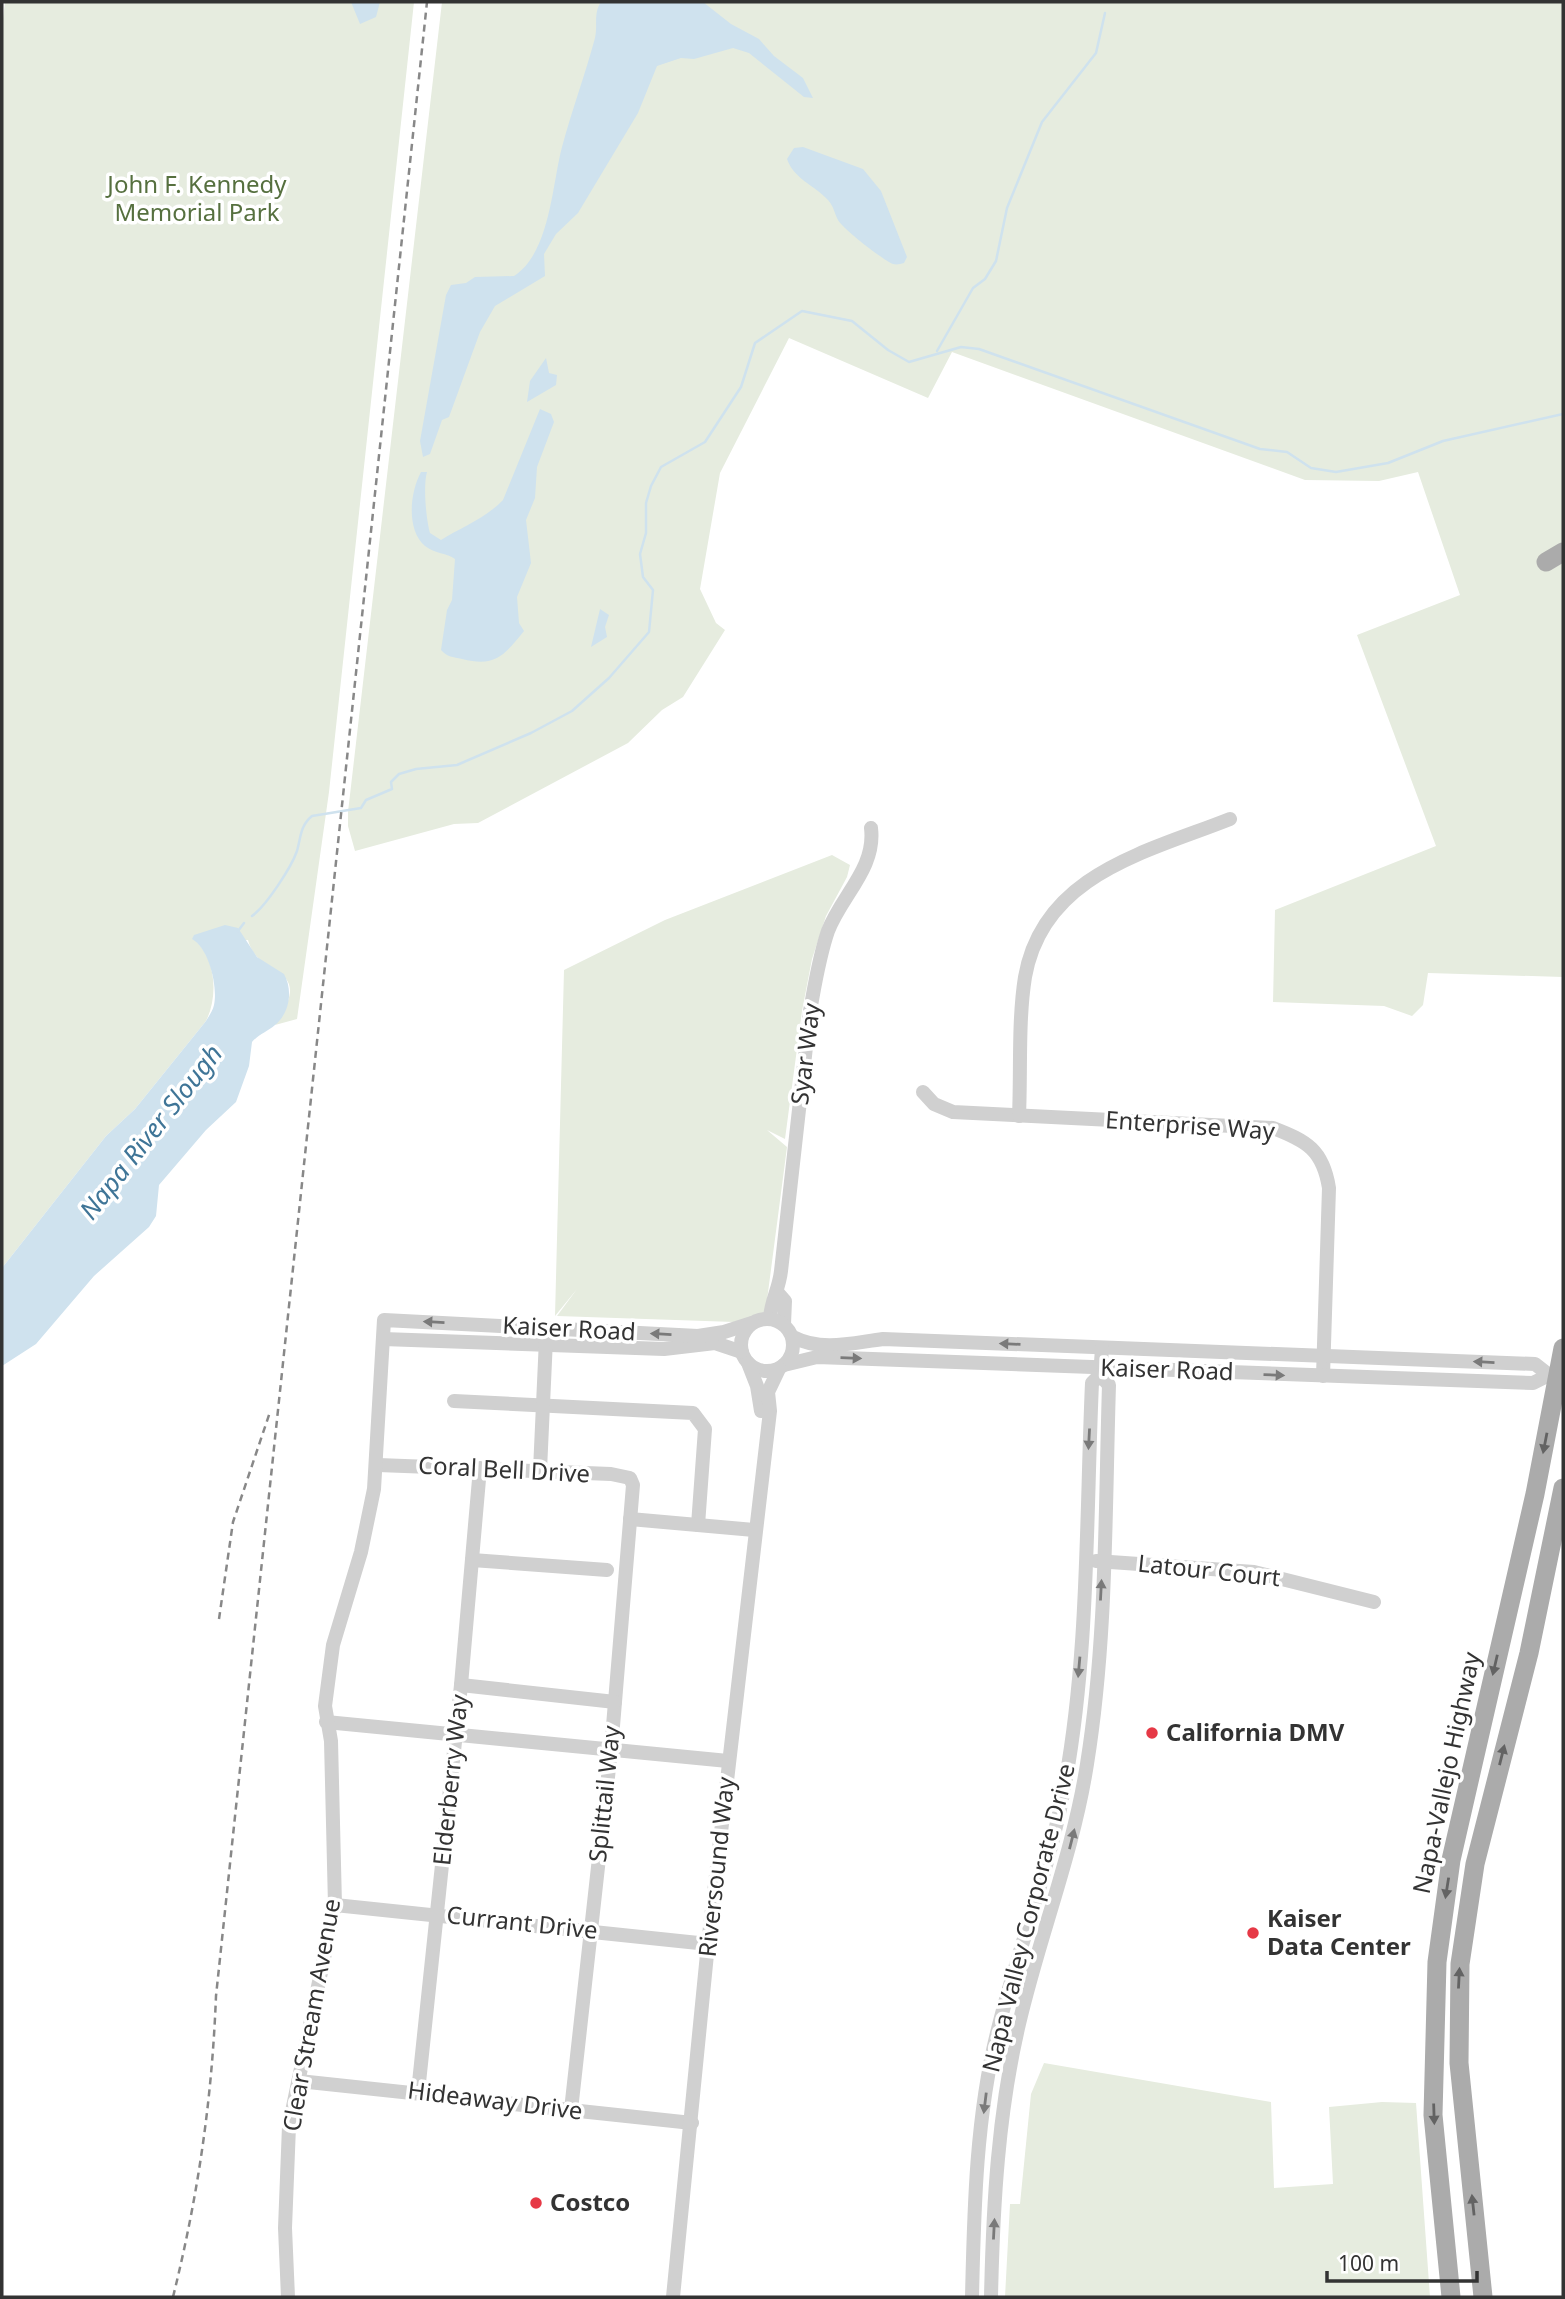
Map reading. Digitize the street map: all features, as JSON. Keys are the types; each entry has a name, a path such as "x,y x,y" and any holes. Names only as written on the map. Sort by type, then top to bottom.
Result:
{"main road":[{"path":"1546,562 1563,552"},
{"name":"Napa-Vallejo Highway","path":"1451,2297 1433,2115 1434,2011 1438,1949 1460,1819 1563,1348"},
{"name":"Napa-Vallejo Highway","path":"1483,2297 1459,2063 1460,1964 1475,1864 1529,1653 1563,1488"}],"street":[{"path":"1019,1116 1025,977 1032,950 1052,914 1081,885 1102,871 1230,819"},
{"name":"Syar Way","path":"770,1318 771,1300 778,1293 810,1011 817,976 835,916 870,857 872,828"},
{"name":"Enterprise Way","path":"923,1092 934,1104 953,1112 1273,1128 1302,1139 1323,1163 1329,1188 1322,1376"},
{"name":"Syar Way","path":"778,1293 785,1301 784,1324"},
{"path":"770,1318 784,1324 793,1338 793,1353 782,1367 762,1371 745,1357 743,1334 752,1323 770,1318"},
{"name":"Kaiser Road","path":"384,1320 698,1336 724,1332 752,1323"},
{"name":"Clear Stream Avenue","path":"288,2297 285,2228 289,2138 335,1905 331,1741 325,1706 333,1645 361,1552 378,1465 384,1320"},
{"path":"540,1471 547,1328"},
{"name":"Kaiser Road","path":"793,1338 808,1345 824,1347 883,1339 1535,1364 1557,1376"},
{"name":"Kaiser Road","path":"383,1339 546,1347 664,1349 715,1343 745,1357"},
{"name":"Napa Valley Corporate Drive","path":"991,2297 1002,2122 1017,2034 1081,1801 1097,1690 1109,1385 1101,1371 1102,1349"},
{"name":"Riversound Way","path":"745,1357 757,1386 764,1436"},
{"name":"Kaiser Road","path":"782,1367 817,1357 1101,1371 1533,1383 1557,1376"},
{"name":"Riversound Way","path":"673,2297 728,1761 764,1436 770,1411 768,1392 782,1367"},
{"name":"Napa Valley Corporate Drive","path":"972,2297 982,2132 997,2031 1048,1858 1064,1791 1080,1659 1092,1383 1101,1371"},
{"path":"454,1401 694,1413 705,1429 698,1525"},
{"name":"Coral Bell Drive","path":"378,1465 540,1471 630,1478"},
{"name":"Elderberry Way","path":"418,2092 481,1468"},
{"name":"Splittail Way","path":"571,2110 611,1750 630,1519 630,1478"},
{"path":"630,1519 754,1530"},
{"path":"472,1560 607,1570"},
{"name":"Latour Court","path":"1084,1561 1254,1572 1374,1602"},
{"path":"461,1685 615,1702"},
{"path":"327,1722 728,1761"},
{"name":"Currant Drive","path":"335,1905 708,1944"},
{"path":"997,2031 1017,2034"},
{"name":"Hideaway Drive","path":"299,2081 692,2123"}],"green space":[{"name":"John F. Kennedy Memorial Park","path":"5,2 414,2 329,792 297,1019 275,1025 286,1005 290,991 288,981 254,953 248,940 197,942 208,959 213,980 212,1001 206,1021 135,1109 106,1136 2,1268 2,27"},
{"path":"442,2 1563,2 1563,977 1428,973 1423,1005 1412,1016 1384,1006 1273,1002 1275,910 1436,846 1357,635 1460,595 1418,472 1379,481 1305,480 952,352 928,398 789,338 720,473 700,589 716,623 725,630 683,697 662,710 628,743 478,823 454,824 355,851 348,826 348,812"},
{"path":"832,855 850,865 847,877 826,916 812,959 802,1011 785,1139 767,1130 787,1147 764,1323 557,1316 577,1289 555,1316 564,970 665,920"},
{"path":"1044,2063 1271,2102 1274,2188 1333,2184 1329,2107 1382,2102 1416,2103 1430,2297 1005,2297 1010,2204 1020,2204 1031,2094"}],"water":[{"path":"351,2 380,2 376,17 360,24"},
{"path":"601,2 703,2 731,24 759,39 774,56 803,78 813,98 804,97 749,53 733,48 694,59 681,58 657,66 638,113 578,213 556,234 544,254 545,276 495,306 480,332 449,417 442,420 430,454 423,457 420,441 446,295 451,285 466,283 475,277 514,276 526,265 535,251 548,217 562,147 595,38 596,15"},
{"path":"803,147 863,169 881,191 907,257 904,263 888,262 855,237 838,220 828,200 794,172 787,159 794,148"},
{"path":"546,358 549,373 557,375 556,385 527,402 530,381"},
{"path":"540,409 551,414 554,422 537,467 535,498 526,520 531,563 517,597 519,623 524,631 504,653 491,661 473,661 450,656 441,650 447,610 452,600 455,559 433,551 419,539 412,521 412,500 417,480 421,472 427,472 425,493 430,533 441,540 481,517 503,500"},
{"path":"600,609 609,615 605,627 607,637 591,647"},
{"path":"225,925 238,928 257,957 284,974 289,994 284,1014 275,1025 252,1042 249,1066 236,1102 206,1130 159,1185 156,1216 149,1227 94,1276 36,1344 2,1366 2,1268 106,1136 135,1109 206,1021 214,1005 213,979 203,951 192,939 194,935"}],"waterway":[{"path":"937,351 973,288 985,279 996,261 1007,208 1042,122 1096,53 1105,13"},
{"path":"252,916 271,896 284,876 297,851 303,828 312,816 361,808 366,800 392,789 391,782 399,774 416,769 457,765 531,733 572,711 609,678 649,632 653,590 643,577 640,554 646,533 646,503 651,486 661,467 705,442 741,387 755,343 802,311 852,321 888,350 909,362 961,347 979,349 1260,449 1287,452 1311,468 1336,472 1388,463 1443,441 1563,414"},
{"name":"Napa River Slough","path":"238,931 244,923"}],"railway":[{"path":"173,2297 197,2185 207,2110 216,1996 427,2"},
{"path":"219,1619 233,1522 270,1412"}],"place":[{"name":"California DMV","path":"1152,1733"},
{"name":"Kaiser Data Center","path":"1253,1933"},
{"name":"Costco","path":"536,2203"}]}
